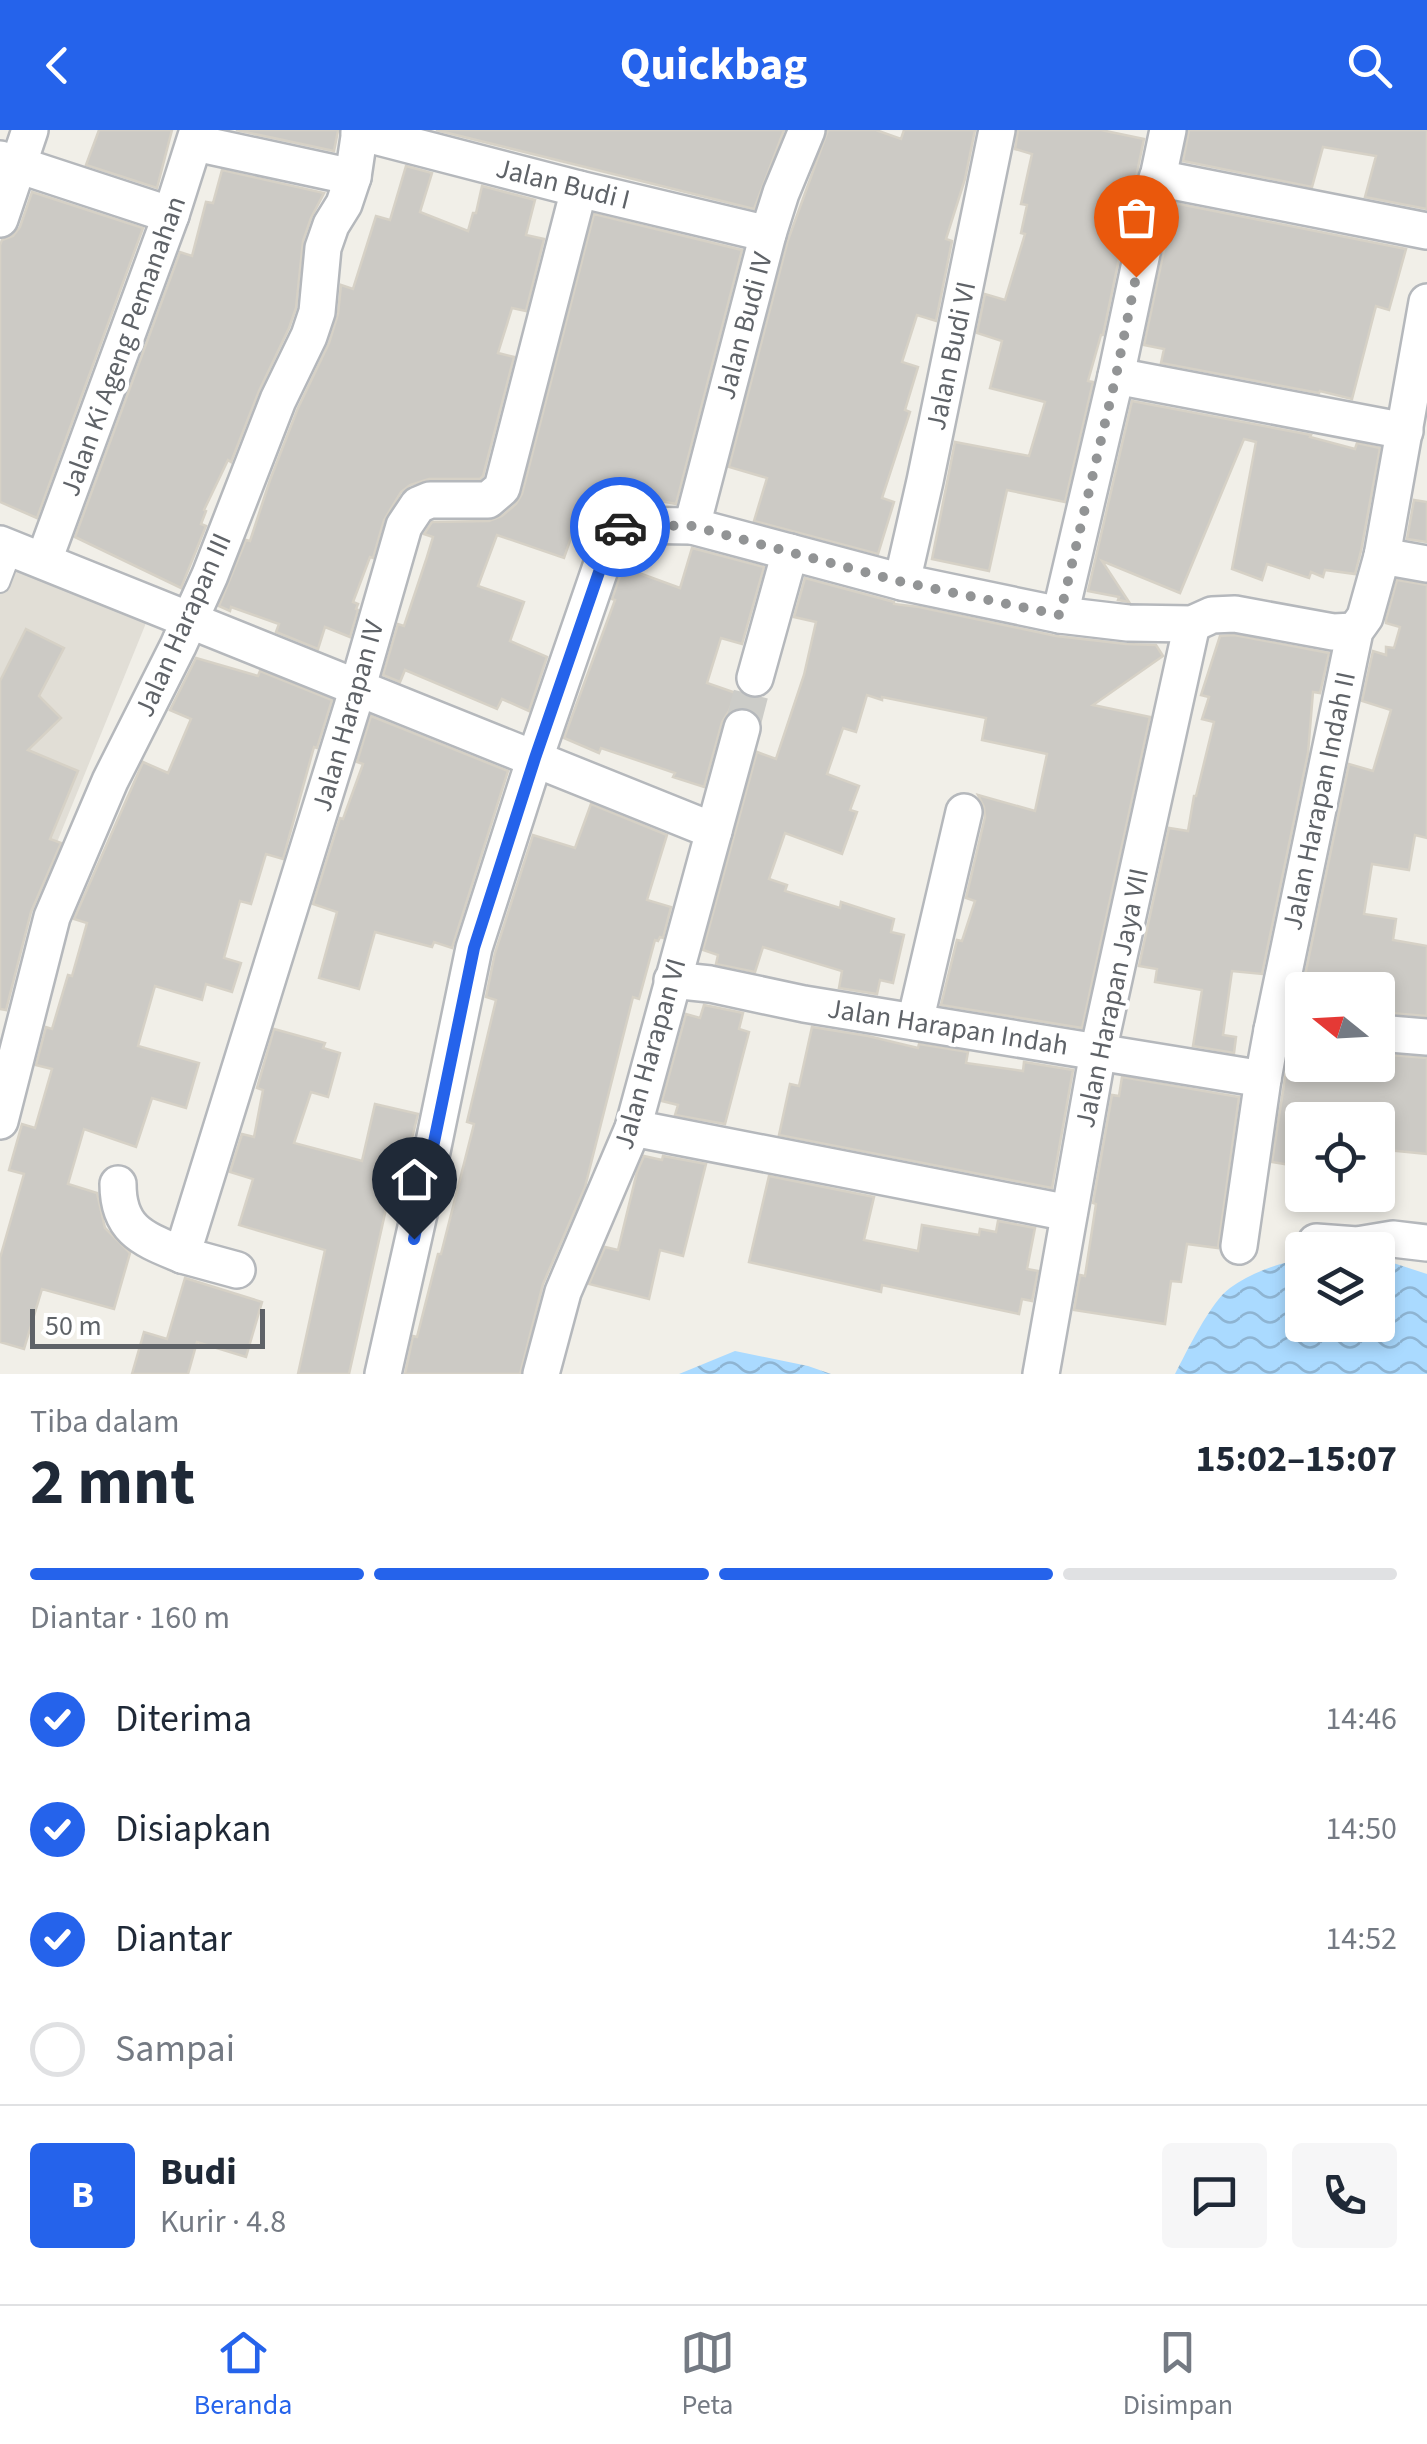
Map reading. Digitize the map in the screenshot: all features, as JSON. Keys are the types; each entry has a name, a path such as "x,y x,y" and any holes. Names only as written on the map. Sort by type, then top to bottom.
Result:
{"street":[{"path":"0,219 10,162 30,130"},
{"name":"Jalan Budi IV","path":"692,526 768,234 807,130"},
{"name":"Jalan Budi VI","path":"902,582 997,130"},
{"path":"1060,615 1168,130"},
{"name":"Jalan Budi I","path":"359,131 768,234"},
{"name":"Jalan Harapan III","path":"0,1120 52,917 110,781 210,575 278,400 310,336 323,248 353,177 359,131"},
{"path":"197,137 353,177"},
{"name":"Jalan Ki Ageng Pemanahan","path":"19,551 171,215 197,137"},
{"path":"10,162 171,215"},
{"path":"1157,178 1427,231"},
{"name":"Jalan Harapan IV","path":"182,1255 404,526 418,505 430,500 488,500 502,488 579,189"},
{"name":"Jalan Harapan Indah II","path":"1297,972 1355,631 1366,617 1382,556 1420,378 1427,302"},
{"path":"1116,376 1406,431"},
{"path":"383,1374 474,948 535,758 617,529 624,525 692,526 902,582 1060,615 1128,623 1192,624 1212,615 1235,614 1334,632 1355,631"},
{"path":"19,551 714,831"},
{"path":"755,678 790,552"},
{"path":"1382,556 1427,564"},
{"name":"Jalan Harapan Jaya VII","path":"1041,1374 1098,1052 1192,624"},
{"name":"Jalan Harapan VI","path":"541,1374 562,1292 633,1128 742,728"},
{"path":"915,1022 964,812"},
{"name":"Jalan Harapan Indah","path":"672,980 1263,1079"},
{"path":"1239,1246 1263,1079 1285,1034"},
{"path":"1395,1034 1427,1037"},
{"path":"633,1128 1069,1213"},
{"path":"118,1184 118,1201 125,1222 146,1240 237,1270"},
{"path":"1395,1239 1427,1242"}],"lane":[{"path":"0,583 19,551"}],"shaded area":[{"path":"0,560 146,623 34,899 0,885"}],"water":[{"path":"1285,1263 1285,1342 1395,1342 1395,1264 1427,1274 1427,1374 1175,1374 1223,1295 1238,1283"},
{"path":"735,1351 808,1366 831,1374 679,1374"}],"building":[{"path":"99,130 172,130 157,188 86,165"},
{"path":"236,130 338,130 338,131 334,151"},
{"path":"436,130 784,130 754,209"},
{"path":"828,130 876,130 901,139 904,130 975,130 946,239 952,241 936,321 917,315 902,362 918,367 905,410 910,412 882,498 894,502 878,554 754,521 767,478 729,467 788,240"},
{"path":"1018,130 1101,130 1144,139 1103,335 1088,381 1093,382 1065,502 1007,490 989,571 932,559 955,442 1029,456 1045,402 990,388 1002,341 977,333 985,294 1005,300 1025,234 1021,233 1027,205 1021,204 1032,154 1015,149"},
{"path":"1189,130 1427,130 1427,209 1365,197 1376,156 1323,147 1312,187 1183,161"},
{"path":"406,166 432,173 420,212 468,231 482,186 535,200 526,235 544,239 526,311 512,308 498,353 514,357 483,476 429,479 401,492 384,520 373,558 370,557 353,602 358,604 358,610 350,637 325,627 318,649 276,632 279,624 219,606 246,540 250,541 298,408 329,343 341,285 353,289 376,216 390,220"},
{"path":"222,170 324,193 303,241 296,308 289,328 231,462 228,460 204,510 201,524 206,526 181,588 75,537 180,252 192,256 206,202 213,203"},
{"path":"32,192 143,228 37,518 0,502 0,245 20,227"},
{"path":"1174,203 1406,249 1389,310 1376,306 1352,399 1161,363 1164,349 1144,345"},
{"path":"594,214 742,250 676,504 630,495 629,499 592,489 584,517 579,515 564,558 497,535 478,586 524,602 510,641 547,657 529,711 502,699 497,709 405,670 400,682 383,675 398,624 404,626 426,560 433,537 424,534 432,522 489,521 502,516 522,494"},
{"path":"1132,401 1311,435 1355,449 1357,443 1380,448 1355,574 1325,570 1323,577 1311,572 1309,578 1267,564 1262,580 1232,569 1256,442 1244,439 1180,593 1102,561 1129,602 1088,591"},
{"path":"1414,500 1427,502 1427,542 1407,539"},
{"path":"692,548 764,567 742,644 721,638 707,683 736,693 722,722 704,787 673,777 675,773 601,748 599,753 564,738 615,600 612,599 623,567 680,588"},
{"path":"805,578 894,604 1056,636 1156,645 1163,656 1093,705 1150,717 1082,1028 941,1005 957,940 962,941 975,901 966,898 985,817 978,795 1035,811 1047,754 982,740 986,718 867,695 856,732 843,728 827,774 859,786 850,810 857,812 842,854 785,833 769,879 787,885 785,891 840,908 841,902 894,919 891,932 904,935 893,983 880,980 877,994 839,988 842,971 763,947 755,972 716,964 718,955 703,950 757,752 776,759 804,675 816,622 794,617"},
{"path":"1397,580 1427,585 1427,838 1415,835 1409,870 1372,864 1364,914 1396,919 1393,940 1427,946 1427,1016 1395,1013 1395,972 1306,972 1349,764 1373,771 1391,710 1362,701 1373,651 1386,655 1386,647 1394,648 1400,627 1386,620"},
{"path":"26,629 64,648 39,696 61,718 28,750 78,771 50,839 61,843 31,912 6,1010 0,1009 0,681"},
{"path":"1234,635 1329,653 1320,693 1313,692 1308,753 1262,974 1232,971 1223,1035 1236,1037 1234,1053 1193,1046 1202,990 1155,982 1157,969 1139,966 1169,828 1188,831 1214,722 1202,719 1209,697 1201,695 1220,636"},
{"path":"196,658 258,676 260,671 332,700 317,748 314,747 283,859 266,854 251,904 240,901 224,958 241,963 232,992 206,984 202,1000 155,986 138,1046 199,1063 186,1108 152,1098 136,1147 84,1129 68,1184 97,1193 105,1228 130,1253 114,1309 42,1289 24,1349 0,1342 0,1258 24,1174 9,1170 22,1124 35,1128 52,1069 36,1065 46,1027 52,1029 68,975 72,976 87,923 74,919 143,762 168,773 191,719 170,710"},
{"path":"371,716 508,771 452,948 434,942 432,947 375,932 359,989 319,978 337,912 313,904 340,818 343,819 363,764 357,762"},
{"path":"591,804 667,835 647,900 671,907 663,938 655,940 639,999 633,997 585,1187 543,1284 520,1374 405,1374 474,1124 467,1122 496,1000 486,997 495,953 533,835 575,848"},
{"path":"704,1005 743,1013 739,1029 749,1032 725,1124 675,1115 678,1105 662,1101 686,1014 700,1018"},
{"path":"812,1027 918,1048 919,1044 968,1052 966,1063 1023,1071 1024,1062 1073,1070 1052,1188 779,1135 790,1084 799,1086"},
{"path":"274,1029 325,1043 323,1048 340,1053 328,1097 311,1092 294,1143 362,1161 375,1104 418,1114 394,1210 386,1209 349,1374 298,1374 325,1250 239,1225 253,1179 230,1172 242,1134 254,1137 263,1090 257,1088"},
{"path":"1395,1055 1427,1058 1427,1154 1395,1151 1395,1102 1285,1102 1285,1164 1272,1162 1285,1078 1285,1082 1395,1082"},
{"path":"1122,1077 1239,1097 1218,1248 1187,1244 1181,1282 1171,1281 1165,1324 1074,1310 1080,1275 1085,1276 1112,1095 1119,1096"},
{"path":"644,1156 706,1164 683,1256 660,1250 649,1299 589,1284 605,1247 618,1250"},
{"path":"769,1176 874,1197 864,1240 918,1251 922,1225 979,1235 980,1229 996,1232 998,1221 1035,1228 1027,1269 1038,1271 1032,1301 1022,1299 1019,1314 882,1285 881,1292 749,1262"},
{"path":"185,1278 262,1302 246,1357 197,1342 188,1374 132,1374 144,1332 167,1339"}],"tunnel":[{"path":"742,728 755,678"}],"way so far":[{"path":"620,527 692,526 902,582 1060,615 1136,277"}],"route":[{"path":"414,1239 474,948 608,546 620,527"}]}
